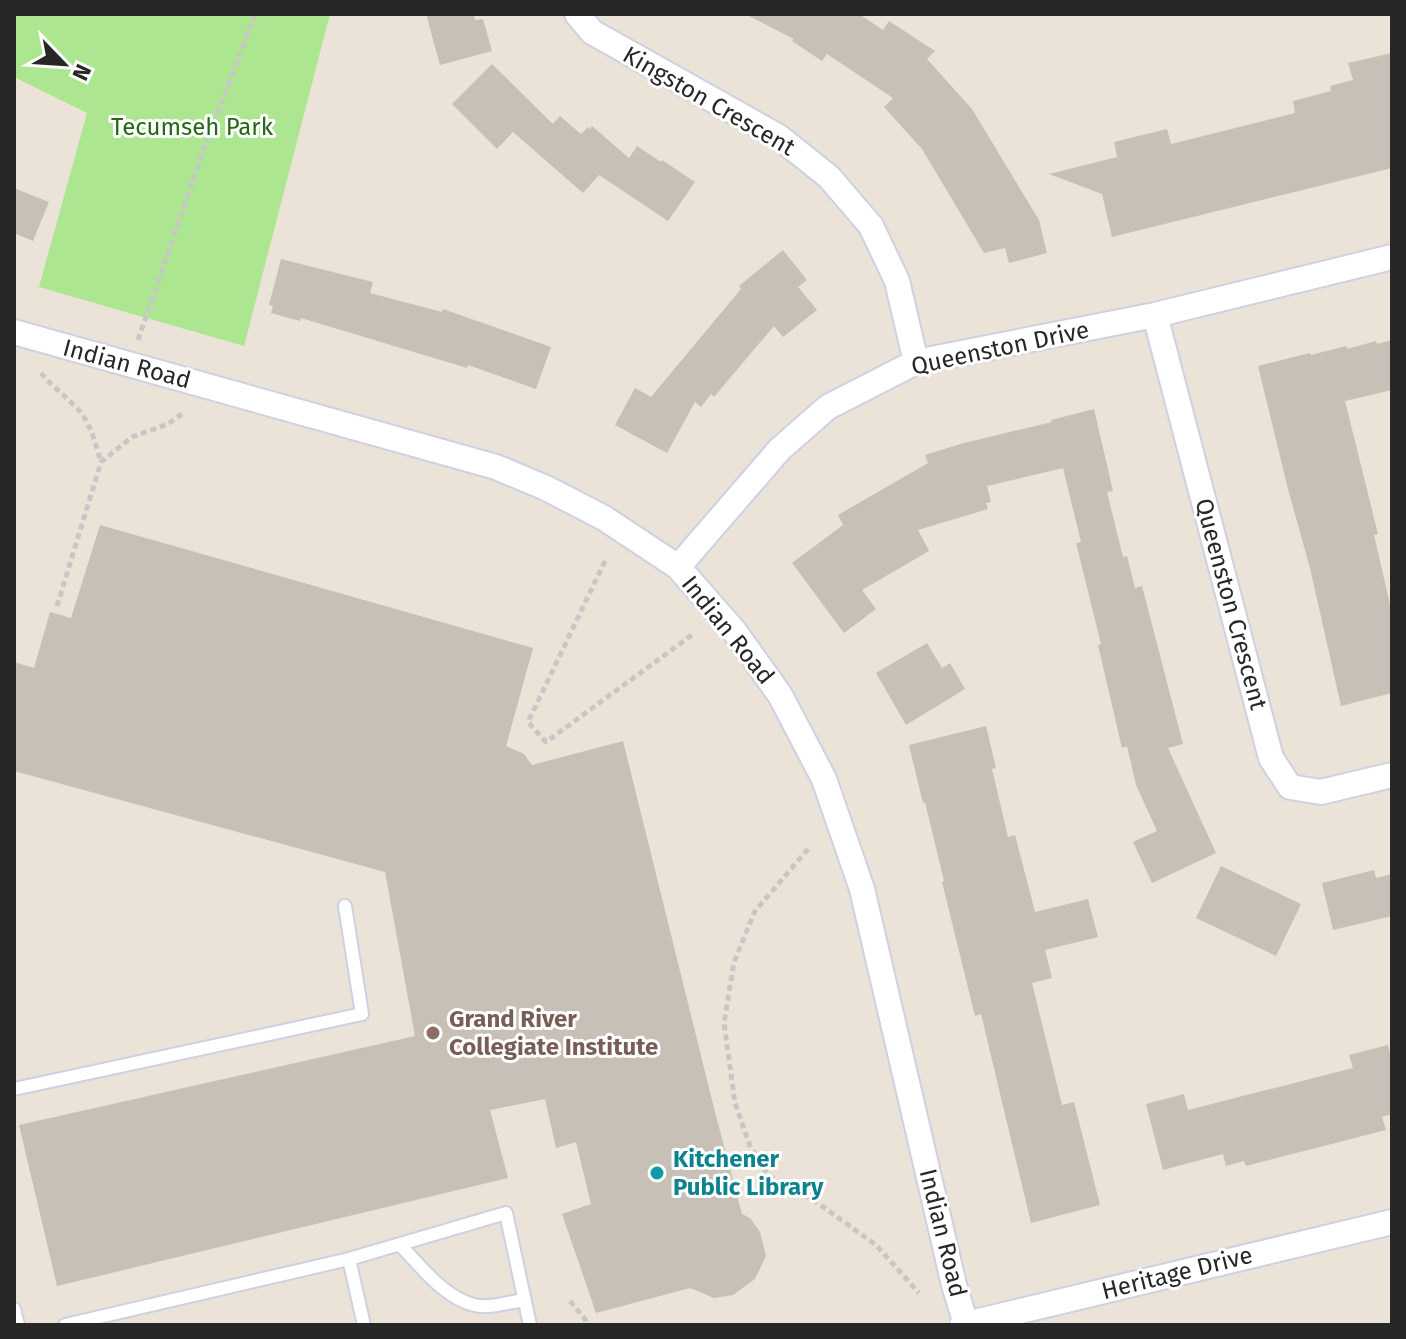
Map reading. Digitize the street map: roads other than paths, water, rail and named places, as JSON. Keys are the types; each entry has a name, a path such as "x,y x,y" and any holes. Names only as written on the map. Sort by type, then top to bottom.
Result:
{"street":[{"name":"Kingston Crescent","path":"577,14 592,32 779,137 829,177 871,226 897,281 916,362"},
{"name":"Queenston Drive","path":"678,567 780,449 828,407 916,362 1155,315 1392,257"},
{"name":"Queenston Crescent","path":"1155,315 1271,758 1290,787 1321,792 1392,775"},
{"name":"Indian Road","path":"14,332 496,467 604,518 678,567 735,632 780,695 824,779 862,889 964,1324"},
{"name":"Heritage Drive","path":"964,1324 1392,1222"}],"lane":[{"path":"14,1089 362,1014 345,906"},
{"path":"65,1325 349,1259 506,1213 530,1325"},
{"path":"400,1245 439,1286 475,1306 525,1300"},
{"path":"349,1259 364,1325"},
{"path":"14,1309 18,1325"}],"place":[{"name":"Grand River Collegiate Institute","path":"433,1033"},
{"name":"Kitchener Public Library","path":"657,1173"}],"park label":[{"name":"Tecumseh Park","path":"192,127"}]}
